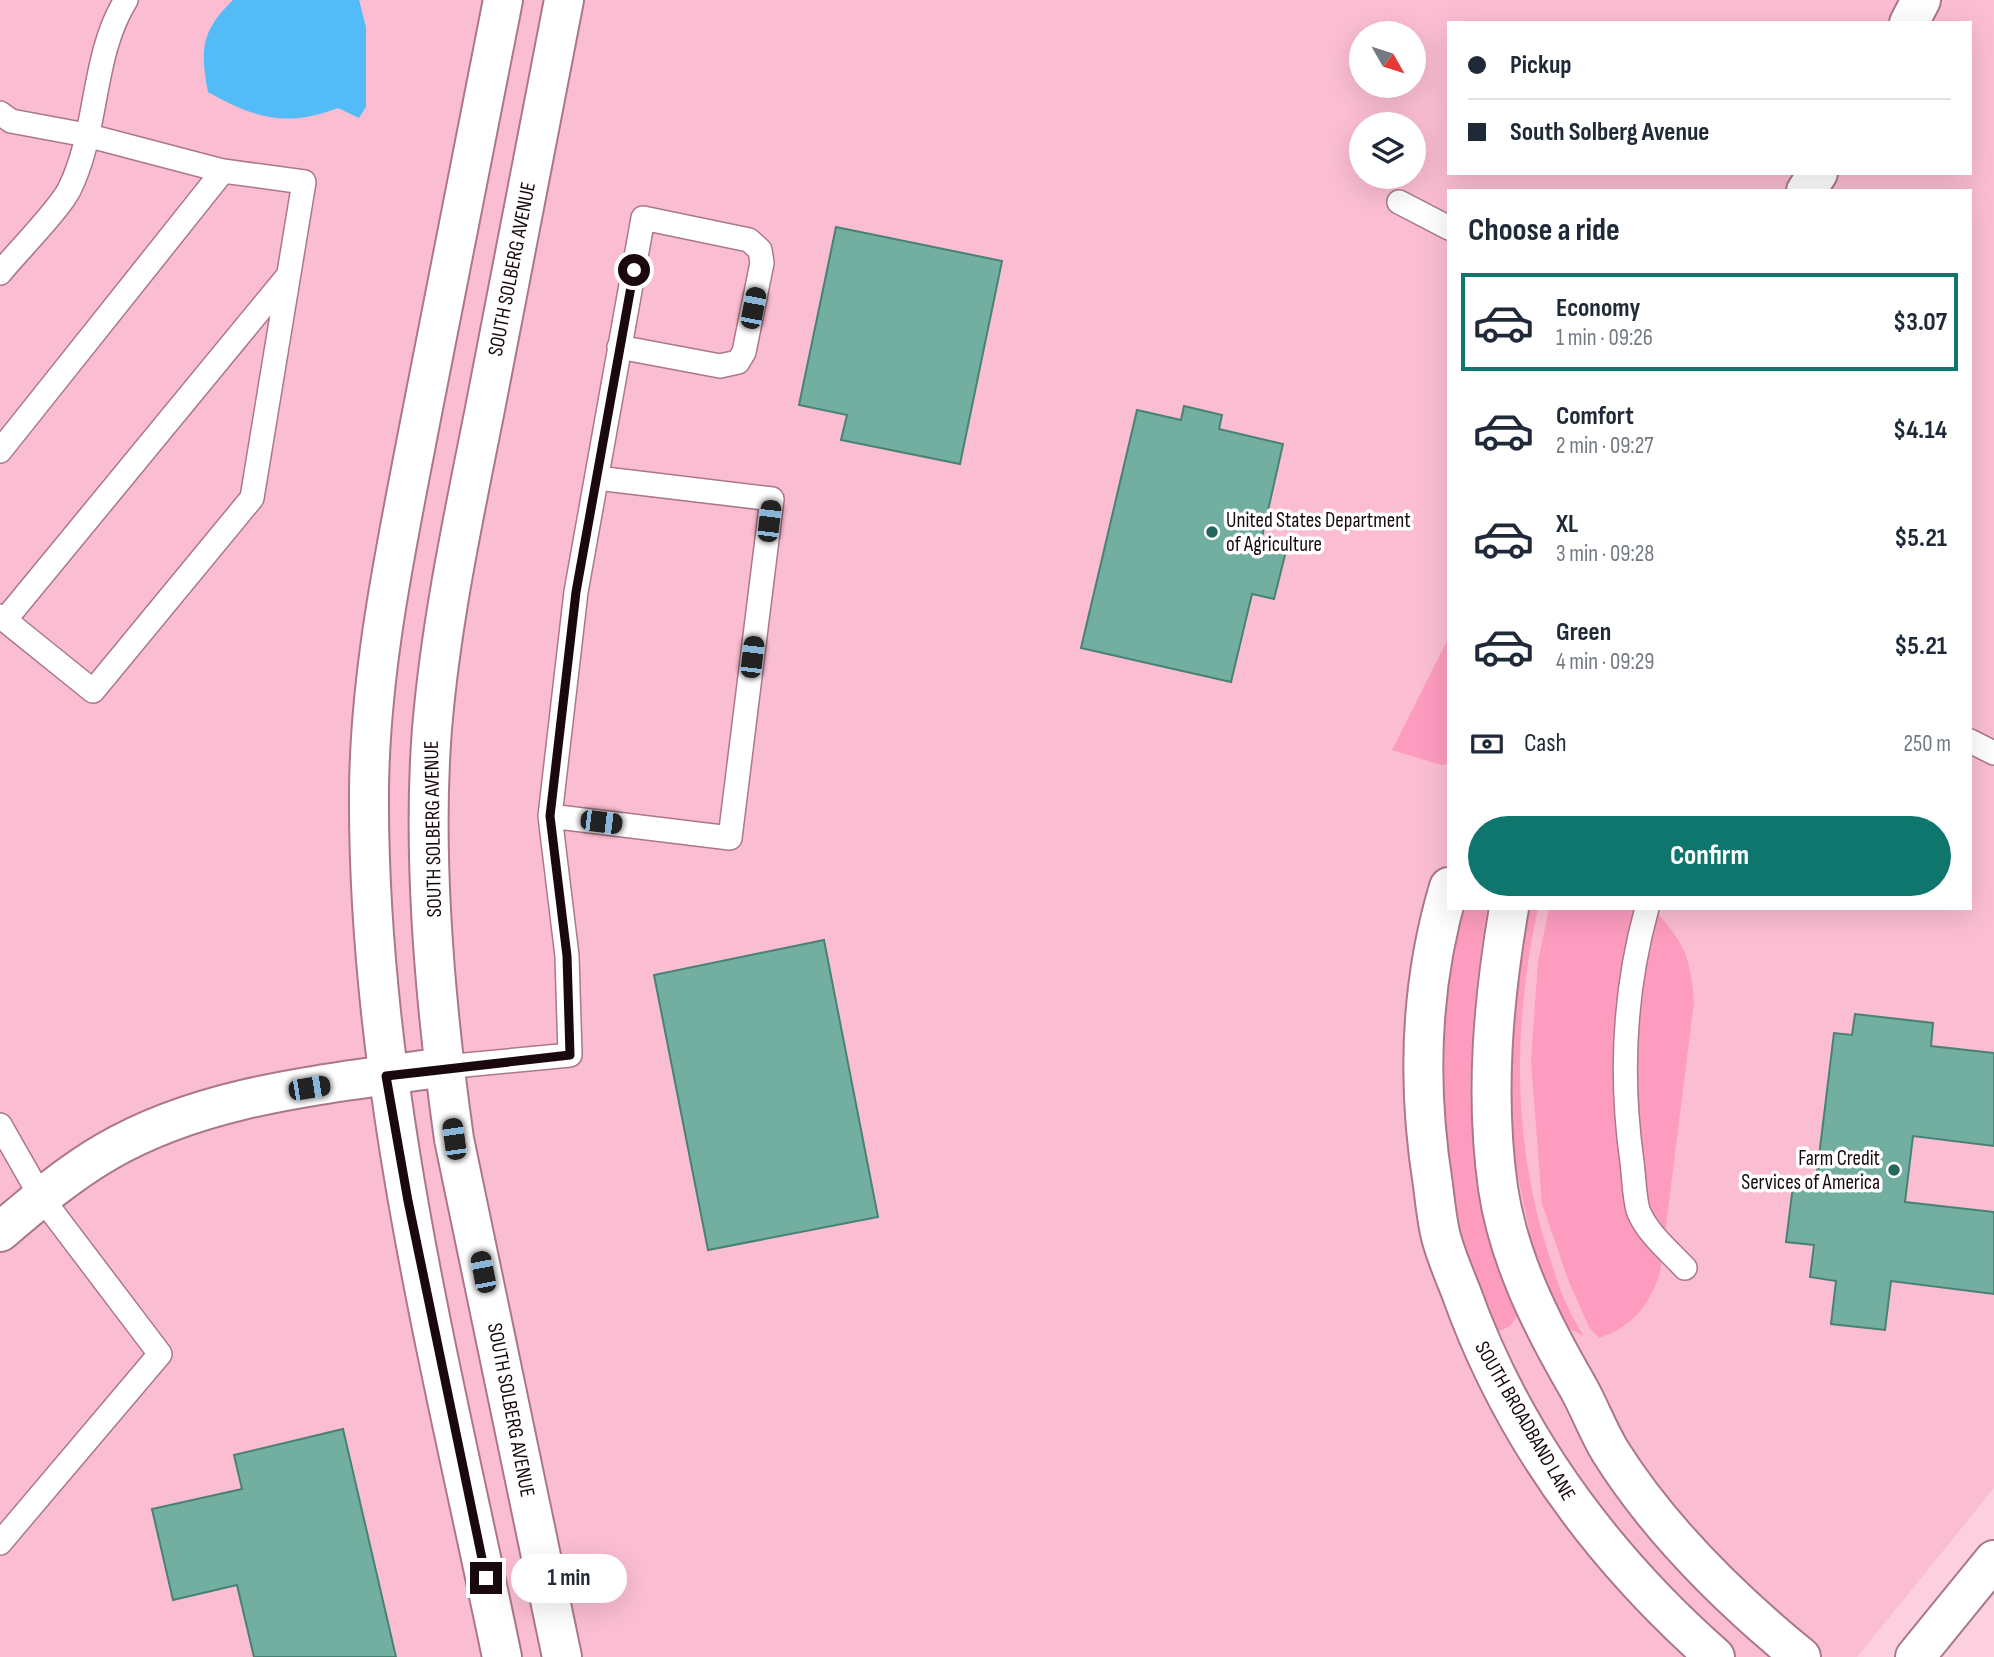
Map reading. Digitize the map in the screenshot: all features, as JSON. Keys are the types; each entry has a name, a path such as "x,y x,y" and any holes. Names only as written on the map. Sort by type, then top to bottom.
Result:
{"street":[{"path":"502,1657 408,1201 386,1076 370,865 372,726 395,554 503,0"},
{"name":"SOUTH SOLBERG AVENUE","path":"562,1657 454,1139 444,1068 430,863 434,717 455,564 564,0"},
{"path":"1910,21 1921,0"},
{"name":"SOUTH BROADBAND LANE","path":"1447,894 1438,924 1427,993 1421,1087 1441,1237 1482,1351 1563,1492 1650,1597 1715,1657"},
{"path":"1509,910 1498,971 1490,1111 1498,1191 1518,1267 1552,1344 1610,1451 1659,1516 1715,1579 1801,1657"},
{"path":"0,1232 41,1198 106,1152 171,1121 258,1096 444,1068"},
{"path":"1915,1657 1994,1560"}],"lane":[{"path":"0,273 68,190 86,135 112,23 126,0"},
{"path":"0,113 10,121 86,135 223,171 304,182 289,274 251,498 93,691 3,618 289,274"},
{"path":"0,451 223,171"},
{"path":"1399,202 1447,227"},
{"path":"444,1068 570,1055 567,956 550,816 576,592 619,347 643,218 749,240 760,250 762,263 744,352 738,362 720,366 619,347"},
{"path":"550,816 730,838 772,499 597,478"},
{"path":"1972,742 1994,753"},
{"path":"1646,910 1634,956 1624,1061 1627,1130 1638,1210 1651,1232 1685,1268"},
{"path":"0,1125 41,1198 160,1354 0,1544"}],"shaded area":[{"path":"0,0 1994,0 1994,1488 1857,1657 0,1657"},
{"path":"1447,641 1447,764 1441,765 1392,750"},
{"path":"1457,910 1487,910 1475,998 1471,1119 1486,1212 1518,1315 1510,1326 1498,1332 1483,1306 1470,1268 1451,1170 1444,1084 1447,997"},
{"path":"1526,910 1538,910 1524,995 1520,1081 1522,1124 1536,1210 1548,1252 1567,1305 1584,1336 1566,1327 1557,1315 1535,1257 1511,1144 1506,1077"},
{"path":"1549,910 1655,910 1679,940 1690,972 1694,1001 1660,1273 1656,1285 1638,1314 1621,1328 1599,1338 1589,1327 1569,1282 1542,1204 1531,1061 1538,962"}],"water":[{"path":"233,0 359,0 366,27 366,107 359,118 338,108 302,118 271,117 240,108 208,92 204,64 206,42 214,22"}],"building":[{"path":"836,227 1002,261 960,464 841,440 847,415 799,405"},
{"path":"1184,406 1222,415 1219,429 1283,444 1262,537 1288,543 1274,599 1252,594 1231,682 1081,648 1137,410 1181,420"},
{"path":"824,940 878,1217 708,1250 654,975"},
{"path":"1855,1014 1933,1023 1931,1046 1994,1053 1994,1146 1913,1136 1905,1202 1994,1212 1994,1294 1891,1281 1885,1330 1831,1324 1836,1281 1810,1277 1814,1245 1786,1242 1794,1178 1816,1181 1834,1033 1852,1035"},
{"path":"343,1429 396,1657 254,1657 237,1585 173,1600 152,1509 242,1489 234,1455"}],"place":[{"name":"United States Department of Agriculture","path":"1212,532"},
{"name":"Farm Credit Services of America","path":"1894,1170"}],"route":[{"path":"486,1578 408,1201 386,1076 570,1055 567,956 550,816 576,592 634,270"}]}
